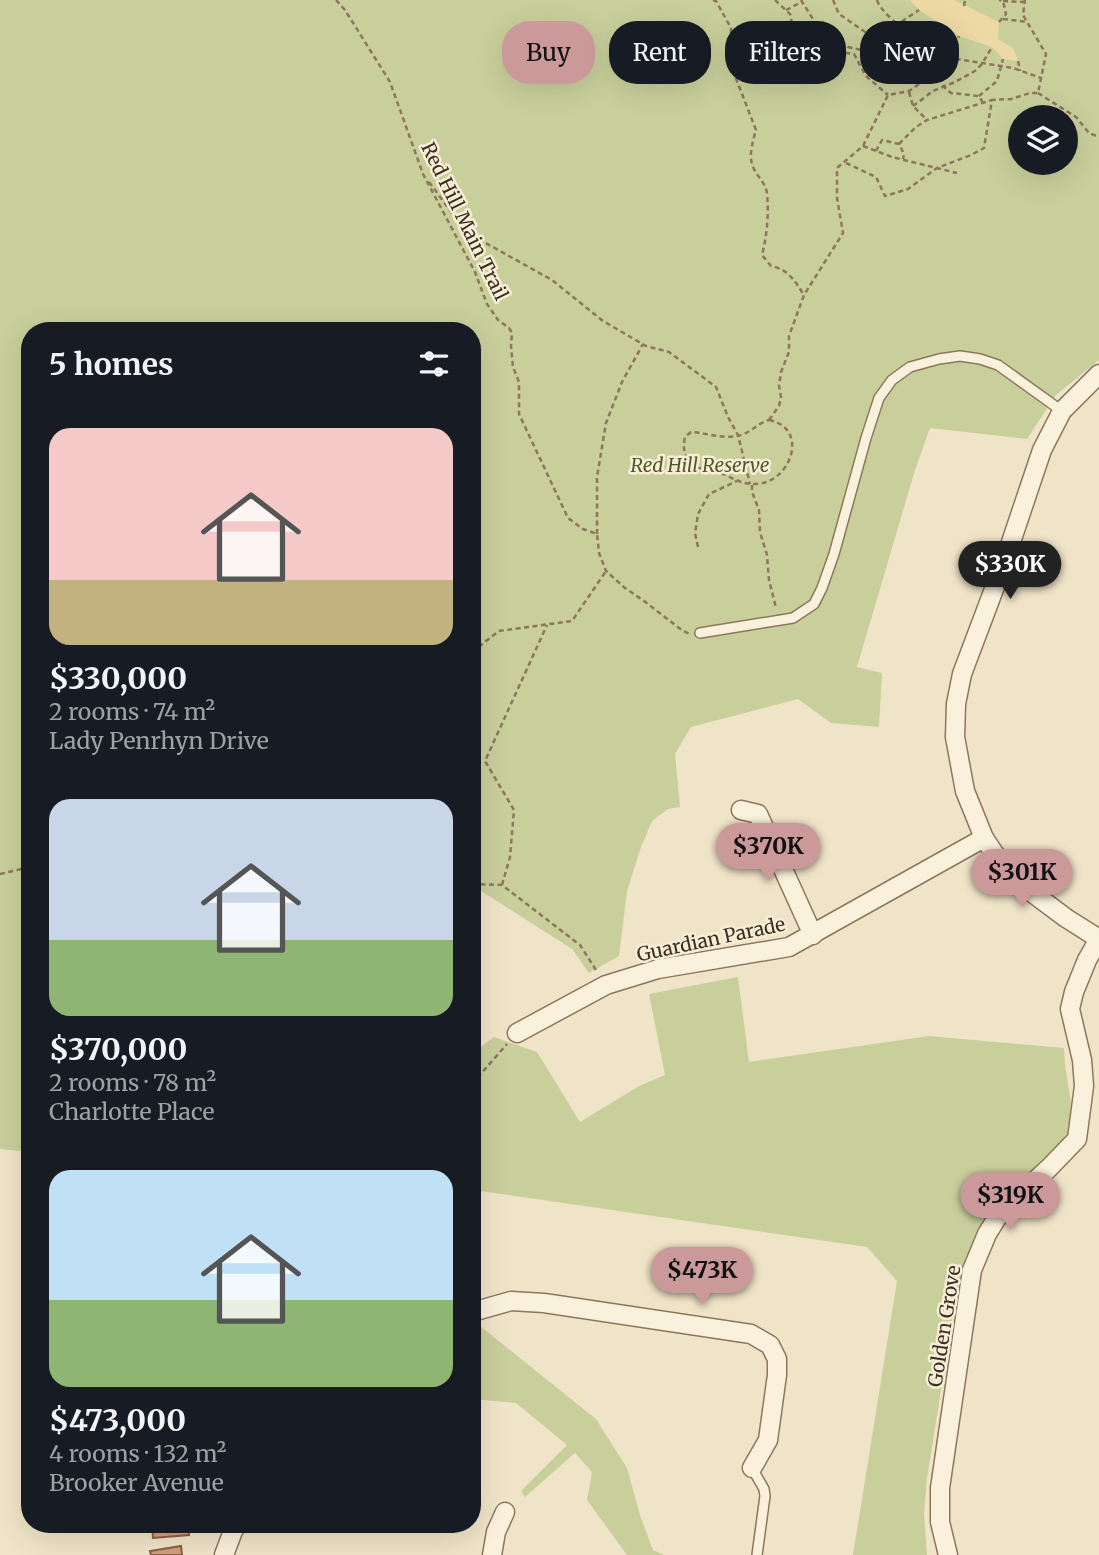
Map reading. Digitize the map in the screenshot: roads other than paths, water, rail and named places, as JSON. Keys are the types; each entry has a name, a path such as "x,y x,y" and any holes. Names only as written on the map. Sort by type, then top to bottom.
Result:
{"street":[{"path":"1099,374 1062,411 1042,450 1005,560 962,674 956,704 955,737 965,791 984,838 1019,883 1099,939"},
{"path":"755,808 813,935"},
{"name":"Guardian Parade","path":"517,1033 606,985 658,969 789,947 984,838"},
{"name":"Golden Grove","path":"948,1555 940,1522 940,1488 972,1270 987,1234 1000,1213 1077,1139 1084,1086 1082,1060 1070,1009 1087,960 1099,939"},
{"path":"481,1309 510,1301 544,1303 751,1334 761,1339 770,1345 777,1359 777,1375 768,1440 752,1468"},
{"path":"492,1555 496,1532 505,1512"},
{"path":"224,1555 232,1533"}],"lane":[{"path":"700,633 793,618 814,604 834,554 879,398 892,380 909,367 960,356 980,359 998,365 1062,411"},
{"path":"752,1468 762,1484 765,1496 757,1555"}],"park label":[{"name":"Red Hill Reserve","path":"700,465"}]}
